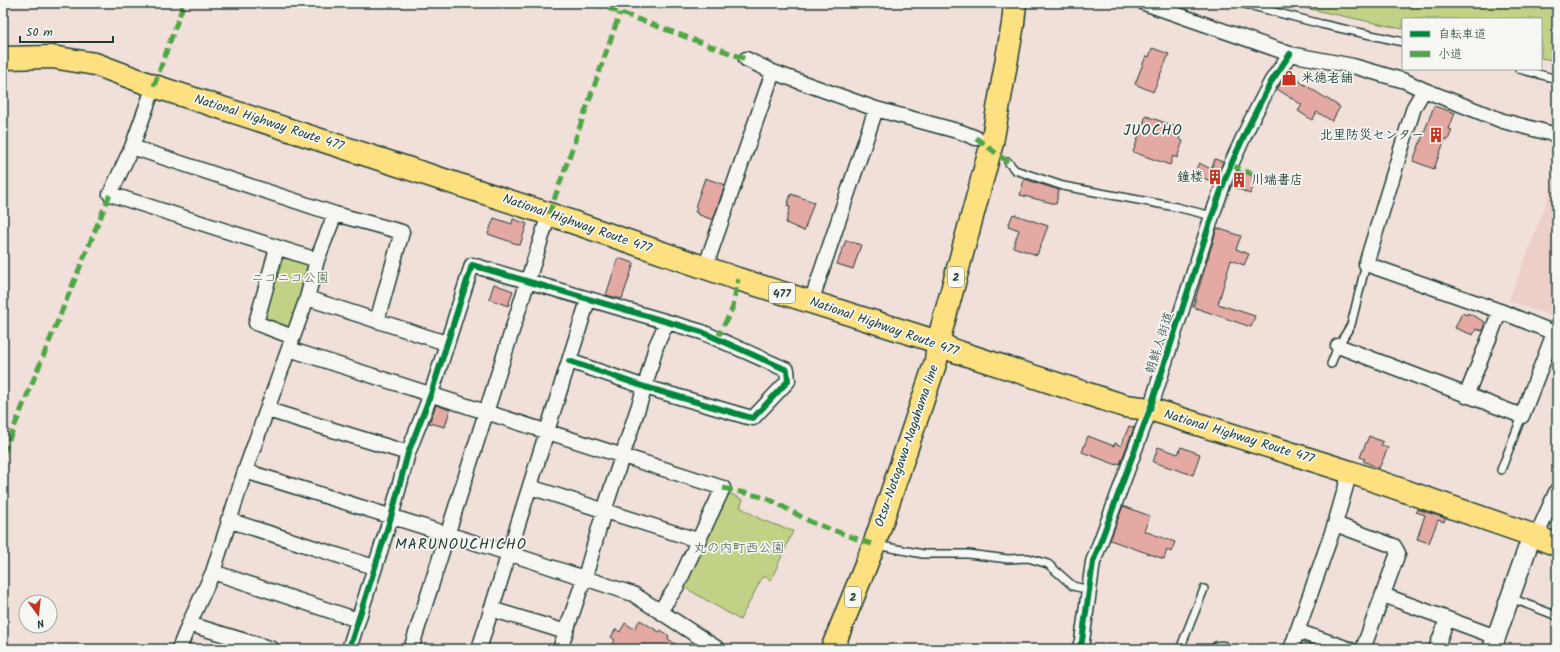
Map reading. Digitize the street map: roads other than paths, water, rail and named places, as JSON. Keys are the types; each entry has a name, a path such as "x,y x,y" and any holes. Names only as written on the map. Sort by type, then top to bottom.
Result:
{"main road":[{"name":"Otsu-Notogawa-Nagahama line","path":"832,649 874,545 936,361 938,342 992,143 1013,24 1014,3"},
{"name":"National Highway Route 477","path":"3,58 52,57 95,64 154,86 549,214 706,268 938,342 952,350 1126,406 1150,409 1350,472 1557,545"}],"street":[{"path":"1144,3 1290,54 1353,66 1406,81 1424,90 1504,121 1557,135"},
{"name":"朝鮮人街道","path":"1079,649 1082,641 1093,562 1150,409 1212,216 1228,171 1250,124 1271,82 1290,54"},
{"path":"746,59 773,72 876,109 961,132 976,138"},
{"path":"706,268 773,72"},
{"path":"154,86 132,147 110,194 316,260"},
{"path":"1338,346 1466,396 1522,416 1556,333 1500,311 1366,264 1414,107 1424,90"},
{"path":"811,302 876,109"},
{"path":"132,147 334,214 402,232 377,320"},
{"path":"179,649 213,572 228,520 308,298 316,260 334,214"},
{"path":"411,649 549,214"},
{"path":"277,248 256,323 291,343 431,394 723,488 697,540 677,586 660,611"},
{"path":"349,649 391,517 408,453 431,394 472,265 528,280 588,300 702,332 787,370 788,381 753,418 645,387 569,361"},
{"path":"308,298 446,343"},
{"path":"479,649 530,487 546,430 588,300"},
{"path":"1466,396 1500,311"},
{"path":"560,649 645,387 656,346 667,322"},
{"path":"268,410 408,453"},
{"path":"245,471 508,553 633,594 718,649"},
{"path":"1291,649 1335,524 1350,472"},
{"path":"530,487 697,540"},
{"path":"1383,595 1447,619 1494,643 1534,536 1557,490"},
{"path":"228,520 374,567"},
{"path":"1335,524 1394,546 1398,553 1363,649"},
{"path":"213,572 358,620"},
{"path":"491,609 566,632"},
{"path":"1436,649 1447,619"},
{"path":"189,624 272,649"},
{"path":"1297,631 1349,649"},
{"path":"1218,649 1223,649"}],"lane":[{"path":"1241,3 1321,24 1402,42"},
{"path":"1523,70 1557,78"},
{"path":"1008,162 1015,170 1063,186 1176,206 1212,216"},
{"path":"1331,364 1338,346 1350,326 1366,264"},
{"path":"1501,470 1522,416"},
{"path":"874,545 923,554 968,554 1008,559 1028,558 1048,564 1073,586 1089,590"},
{"path":"1180,649 1204,589"},
{"path":"1510,597 1557,616"}],"place":[{"name":"米徳老舗","path":"1289,78"},
{"name":"北里防災センター","path":"1436,135"},
{"name":"鐘楼","path":"1215,177"},
{"name":"川端書店","path":"1239,180"}],"district":[{"name":"JUOCHO","path":"1153,131"},
{"name":"MARUNOUCHICHO","path":"461,545"}],"park label":[{"name":"ニコニコ公園","path":"290,278"},
{"name":"丸の内町西公園","path":"739,548"}]}
